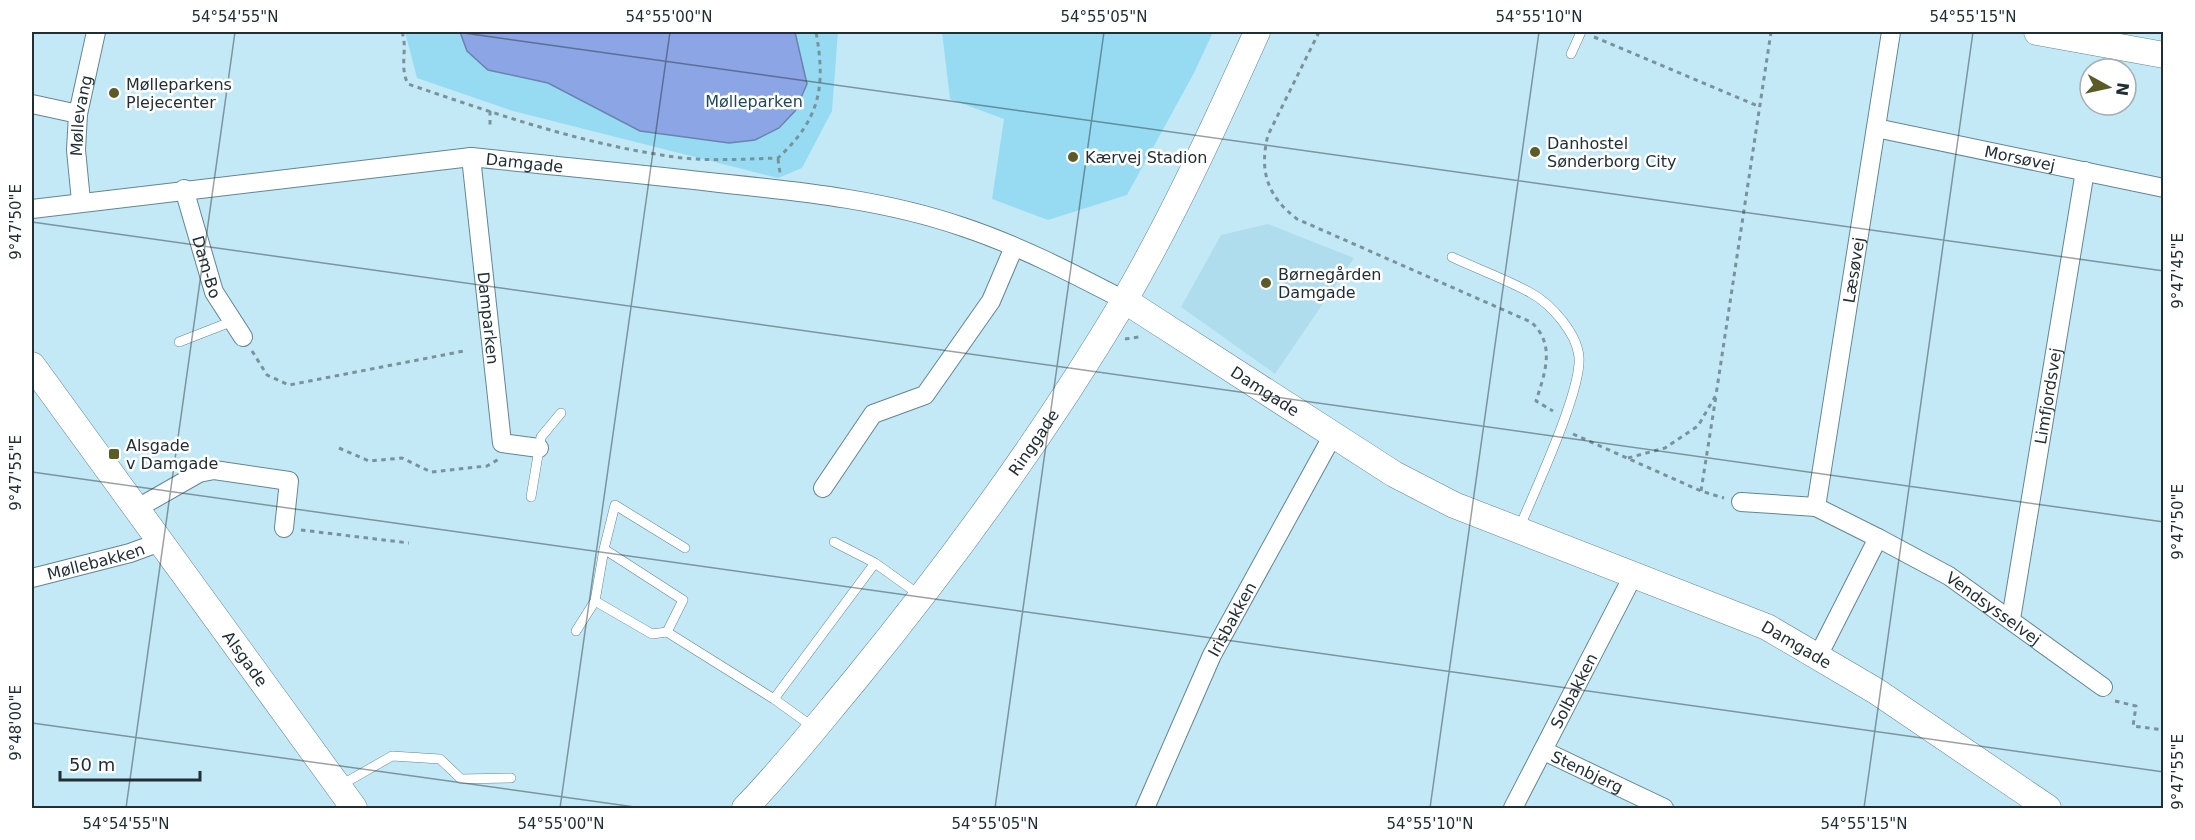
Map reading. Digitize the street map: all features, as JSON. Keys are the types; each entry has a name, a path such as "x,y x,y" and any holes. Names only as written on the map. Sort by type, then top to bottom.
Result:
{"street":[{"name":"Møllevang","path":"81,201 76,150 78,114 96,32"},
{"name":"Ringgade","path":"745,808 815,729 923,598 1042,431 1124,300 1206,144 1257,32"},
{"name":"Læsøvej","path":"1816,507 1891,32"},
{"path":"2037,32 2163,55"},
{"path":"32,104 78,114"},
{"name":"Morsøvej","path":"1876,128 2163,188"},
{"name":"Damgade","path":"32,209 81,201 471,157 771,188 879,205 962,226 1044,259 1124,300 1394,474 1454,505 1767,627 1876,691 2048,808"},
{"name":"Damparken","path":"471,157 502,443"},
{"name":"Limfjordsvej","path":"2011,619 2085,171"},
{"name":"Dam-Bo","path":"184,189 214,292 243,337"},
{"path":"823,488 873,414 925,395 991,301 1014,247"},
{"name":"Alsgade","path":"32,365 354,808"},
{"name":"Irisbakken","path":"1145,808 1212,656 1333,435"},
{"path":"502,443 539,448"},
{"path":"136,509 199,473 214,470 289,481 284,528"},
{"name":"Vendsysselvej","path":"1741,502 1816,507 1878,538 1949,576 2103,687"},
{"path":"1818,656 1878,538"},
{"name":"Møllebakken","path":"32,578 130,554 160,542"},
{"name":"Solbakken","path":"1513,808 1634,574"},
{"name":"Stenbjerg","path":"1544,751 1664,808"}],"lane":[{"path":"1571,54 1581,32"},
{"path":"1452,257 1532,293 1554,313 1571,334 1579,356 1576,382 1518,531"},
{"path":"179,342 233,321"},
{"path":"531,497 541,437 561,413"},
{"path":"576,631 595,601 615,505 685,548"},
{"path":"834,542 875,563 923,598"},
{"path":"604,549 683,600 667,632"},
{"path":"774,699 875,563"},
{"path":"595,601 652,634 667,632 774,699 815,729"},
{"path":"339,786 392,756 440,759 461,779 511,778"}],"path":[{"path":"402,32 405,40 402,73 408,84 490,111 622,148 670,157 778,158 800,138 813,115 820,85 816,32"},
{"path":"1318,32 1268,135 1263,153 1263,169 1278,201 1297,219 1531,322 1544,339 1548,355 1536,401 1556,413 1559,428 1701,491 1741,502"},
{"path":"1701,491 1771,32"},
{"path":"1593,36 1758,106"},
{"path":"490,111 490,128"},
{"path":"243,337 267,375 289,385 464,351"},
{"path":"1626,459 1665,448 1698,426 1716,395"},
{"path":"339,448 369,461 402,458 431,472 487,466 498,460 502,443"},
{"path":"284,528 410,543"},
{"path":"2103,687 2109,699 2136,706 2133,726 2163,730"}],"shaded area":[{"name":"Mølleparken","path":"460,32 795,32 807,84 795,111 779,128 755,140 729,143 640,131 548,83 488,70 467,51"},
{"name":"Børnegården Damgade","path":"1268,224 1354,258 1275,374 1181,307 1221,235"}],"green space":[{"name":"Mølleparken","path":"405,32 838,32 832,111 802,168 778,178 513,111 417,78"},
{"name":"Kærvej Stadion","path":"942,32 1213,32 1194,73 1127,195 1048,220 992,199 1004,119 950,99"}],"place":[{"name":"Mølleparkens Plejecenter","path":"114,93"},
{"name":"Danhostel Sønderborg City","path":"1535,152"},
{"name":"Kærvej Stadion","path":"1073,157"},
{"name":"Børnegården Damgade","path":"1266,283"},
{"name":"Alsgade v Damgade","path":"114,454"}]}
